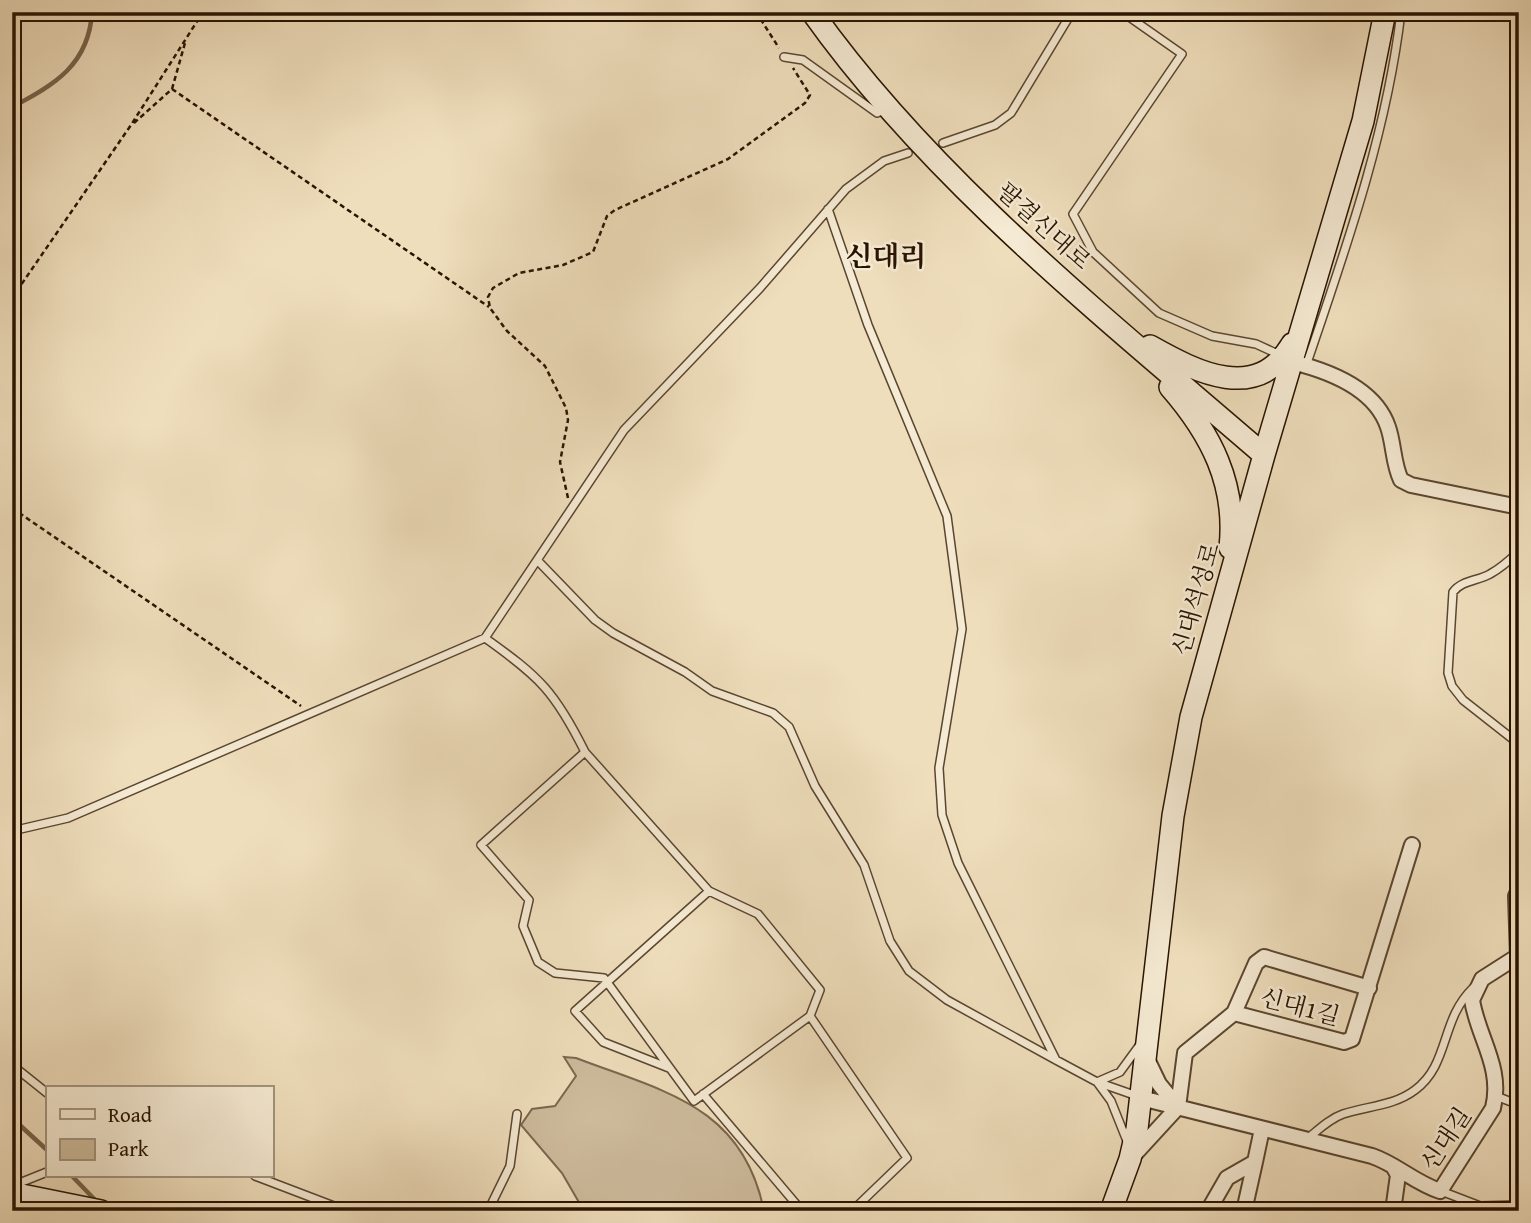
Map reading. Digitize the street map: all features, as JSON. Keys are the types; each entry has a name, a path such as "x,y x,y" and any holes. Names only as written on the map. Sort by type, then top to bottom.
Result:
{"main road":[{"name":"팔결신대로","path":"812,12 887,108 977,200 1117,328 1264,455"},
{"name":"신대석성로","path":"1111,1211 1130,1159 1141,1098 1180,770 1225,593 1363,121 1385,12"},
{"path":"1117,328 1192,366 1242,379 1261,376 1294,362"},
{"path":"1117,328 1183,402 1217,456 1227,481 1231,508 1225,593"},
{"path":"12,1193 101,1211"}],"street":[{"path":"1294,362 1342,379 1367,396 1381,411 1389,428 1401,480 1411,485 1519,507"},
{"name":"신대1길","path":"1178,1107 1185,1053 1234,1013 1344,1042 1352,1039 1412,845"},
{"path":"1482,979 1518,956 1516,896 1519,890"},
{"path":"1234,1013 1256,963 1264,957 1369,988"},
{"name":"신대길","path":"1141,1098 1372,1156 1426,1187 1440,1191 1486,1123 1496,1096 1492,1057 1472,1000 1482,979"},
{"path":"1130,1159 1178,1107 1158,1084 1146,1054"},
{"path":"1244,1211 1262,1129"},
{"path":"1208,1211 1227,1178 1255,1162"},
{"path":"1393,1166 1398,1175 1393,1211"}],"lane":[{"path":"943,143 995,125 1011,113 1072,12"},
{"path":"1122,12 1182,54 1073,214 1093,252 1159,313 1212,336 1256,344 1294,362 1348,236 1390,89 1401,12"},
{"path":"784,57 803,60 877,113 887,108"},
{"path":"12,831 68,818 485,638 539,562 624,429 760,288 828,209 866,172 908,153"},
{"path":"828,209 868,326 947,516 951,537 962,629 939,768 942,815 958,863 1056,1060"},
{"path":"1519,551 1501,567 1459,585 1453,592 1448,673 1452,686 1463,700 1519,744"},
{"path":"539,562 595,620 613,633 685,672 712,691 783,720 794,736 814,786 864,864 898,958 909,971 947,1000 1056,1060 1097,1082 1141,1098"},
{"path":"485,638 538,677 567,716 585,752 709,891 758,914 820,990 810,1016 694,1101 604,978 555,973 538,962 523,926 529,900 481,845 585,752"},
{"path":"670,1068 603,1042 575,1011 709,891"},
{"path":"1307,1140 1340,1115 1385,1104 1414,1091 1435,1069 1455,1010 1482,979"},
{"path":"810,1016 907,1158 852,1211"},
{"path":"1097,1082 1120,1072 1129,1063 1149,1026"},
{"path":"12,1065 46,1092"},
{"path":"1097,1082 1119,1118 1130,1159"},
{"path":"703,1094 802,1211"},
{"path":"1496,1096 1519,1105"},
{"path":"488,1211 510,1166 517,1114"},
{"path":"12,1186 46,1172"},
{"path":"260,1178 347,1211"},
{"path":"1440,1191 1480,1206 1519,1205"}],"path":[{"path":"12,298 131,125 203,12"},
{"path":"572,511 560,462 568,420 566,408 545,366 506,331 491,308 488,298 493,288 519,273 563,265 593,252 607,216 615,210 642,201 728,159 805,103 810,95 806,86 756,12"},
{"path":"131,125 172,89 186,39"},
{"path":"172,89 491,308"},
{"path":"12,508 312,713"}],"green space":[{"path":"564,1057 576,1058 668,1093 694,1107 718,1125 738,1147 753,1175 764,1211 584,1211 562,1173 521,1125 532,1109 555,1106 576,1076"}],"waterway":[{"path":"12,107 42,90 67,71 84,46 92,12"},
{"path":"12,1118 46,1149"},
{"path":"74,1178 98,1203"}],"district":[{"name":"신대리","path":"886,256"}]}
